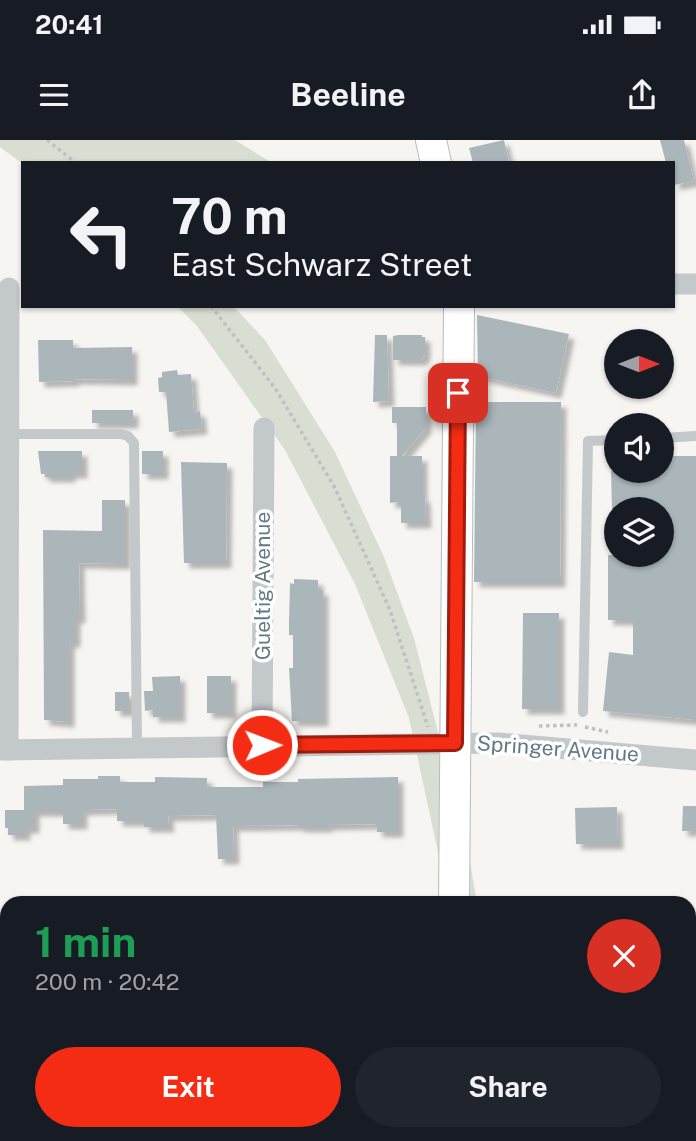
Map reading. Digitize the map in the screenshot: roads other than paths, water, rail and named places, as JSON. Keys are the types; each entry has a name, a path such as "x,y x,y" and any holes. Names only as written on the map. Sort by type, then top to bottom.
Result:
{"street":[{"path":"431,140 436,161"},
{"path":"675,284 696,284"},
{"path":"4,750 10,288"},
{"path":"454,896 458,308"},
{"name":"Gueltig Avenue","path":"262,745 264,428"},
{"name":"Springer Avenue","path":"4,750 499,743 696,760"}],"lane":[{"path":"8,434 121,434 128,436 134,443 137,747"},
{"path":"674,437 696,436"},
{"path":"583,712 588,441 604,440"}]}
